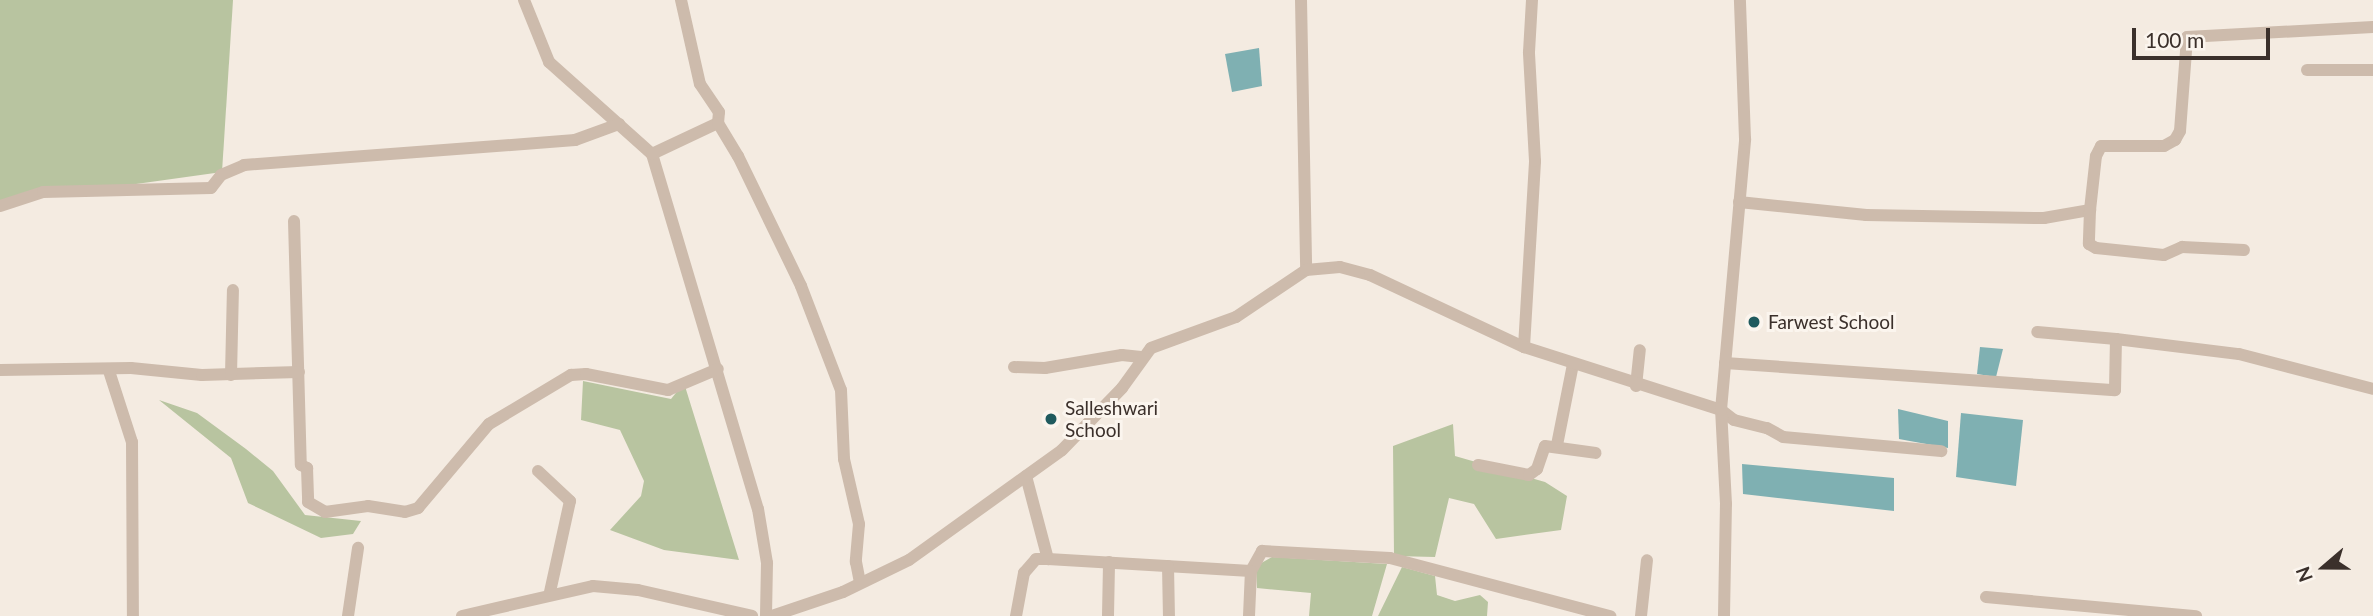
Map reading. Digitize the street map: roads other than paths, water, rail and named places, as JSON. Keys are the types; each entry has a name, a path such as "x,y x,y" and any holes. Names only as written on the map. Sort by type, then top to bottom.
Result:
{"street":[{"path":"524,0 549,62 652,154 758,509 767,563 766,616"},
{"path":"681,0 700,84 719,112 718,123 801,286 841,390 845,459 859,524 860,583"},
{"path":"1301,0 1306,270"},
{"path":"1524,347 1535,162 1529,52 1532,0"},
{"path":"1724,616 1726,504 1721,410 1745,139 1740,0"},
{"path":"2244,250 2182,247 2164,255 2096,248 2089,244 2096,156 2101,146 2164,146 2175,140 2180,131 2187,37 2373,27"},
{"path":"2307,70 2373,70"},
{"path":"652,154 718,123"},
{"path":"0,206 43,192 211,188 221,175 244,165 575,140 619,124"},
{"path":"1739,202 1880,215 2044,218 2090,210"},
{"path":"295,221 301,465 307,468 308,502 324,512 368,506 405,512 418,508 489,424 559,380 586,374 668,390 718,369"},
{"path":"772,616 860,583 909,560 1027,476 1088,426 1136,371 1141,357 1151,348 1236,317 1306,270 1340,267 1370,275 1524,347 1636,386 1721,410 1734,420 1783,437 1941,451"},
{"path":"231,375 233,290"},
{"path":"2037,332 2239,354 2373,389"},
{"path":"1725,363 2111,391 2115,386 2116,339"},
{"path":"1636,386 1640,350"},
{"path":"1014,367 1045,368 1122,355 1141,357"},
{"path":"1557,445 1573,365"},
{"path":"0,370 231,375 299,372"},
{"path":"108,371 132,442 133,616"},
{"path":"1478,465 1529,475 1537,469 1542,447 1557,445 1596,453"},
{"path":"538,471 570,500 550,592"},
{"path":"1027,476 1048,559"},
{"path":"348,616 358,548"},
{"path":"1250,616 1251,571 1262,551 1390,558 1610,616"},
{"path":"1016,616 1024,573 1036,559 1251,571"},
{"path":"1641,616 1647,559"},
{"path":"1108,616 1109,562"},
{"path":"1168,566 1169,616"},
{"path":"463,616 550,592 593,586 638,590 752,616"},
{"path":"1986,597 2196,616"}],"water":[{"path":"1259,48 1262,86 1232,92 1225,54"},
{"path":"1980,347 2003,349 1996,377 1977,374"},
{"path":"1898,409 1948,421 1948,448 1899,439"},
{"path":"1961,413 2023,420 2016,486 1956,477"},
{"path":"1742,464 1894,478 1894,511 1743,494"}],"place":[{"name":"Farwest School","path":"1754,322"},
{"name":"Salleshwari School","path":"1051,419"}]}
